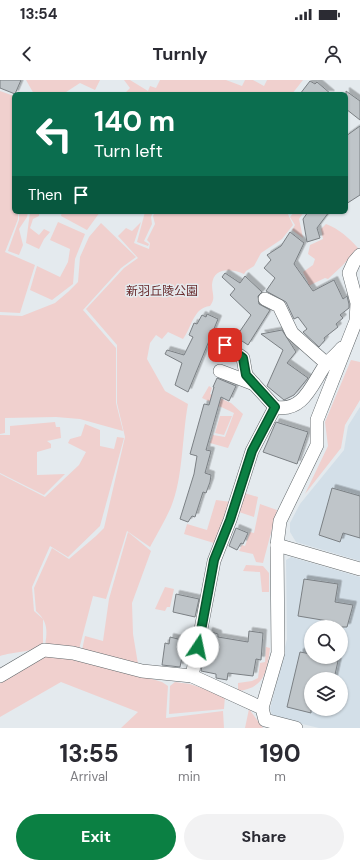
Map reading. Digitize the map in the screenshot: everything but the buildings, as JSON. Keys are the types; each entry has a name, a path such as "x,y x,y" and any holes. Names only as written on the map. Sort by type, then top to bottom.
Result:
{"street":[{"path":"296,728 265,720 262,708 278,653 277,544 280,521 318,445 317,420 356,321 357,303 349,273 354,262 360,255"},
{"path":"265,299 279,306 292,333 327,364"},
{"path":"225,345 243,358 246,375 275,407 284,409 296,404 311,389 327,364 347,343"},
{"path":"220,371 254,384"},
{"path":"192,676 214,560 230,520 252,451 275,407"},
{"path":"277,544 360,569"},
{"path":"0,676 44,650 74,653 142,671 192,676 262,708"}],"shaded area":[{"path":"360,407 360,561 296,542 290,532 290,523 300,504 344,450 348,426"},
{"path":"291,557 360,577 360,728 319,728 273,717 270,709 287,639 286,560"}],"green space":[{"path":"26,80 100,80 95,90 80,83 66,92 33,92"},
{"path":"124,80 130,80 148,91 150,86 156,88 160,80 226,80 242,86 245,80 253,80 264,86 267,80 303,80 294,92 126,92 130,88"},
{"path":"0,91 12,95 12,214 18,214 18,219 5,252 35,265 20,313 0,312"},
{"path":"19,214 28,214 19,229 23,245 19,255 8,251 19,220"},
{"path":"30,214 39,214 39,216 33,219 30,228 39,235 44,229 50,232 44,239 39,249 26,243"},
{"path":"62,214 99,214 87,230 61,216"},
{"path":"144,214 152,214 152,224 144,241 149,244 148,246 137,242"},
{"name":"新羽丘陵公園","path":"154,214 288,214 293,225 282,239 261,253 254,266 244,274 224,270 216,275 213,279 212,285 212,303 210,306 200,310 196,314 183,339 168,332 162,339 156,335 150,343 147,359 165,391 188,404 178,484 171,507 150,547 127,531 106,599 93,596 77,657 162,682 168,686 166,718 223,711 224,728 121,728 138,712 61,682 0,717 0,679 44,654 46,626 41,616 36,611 34,588 52,548 69,559 104,528 125,437 117,403 117,345 86,309 124,268 138,258 118,236 126,228 132,231 141,222 134,243 149,249 150,243 147,240 155,224"},
{"path":"292,214 303,214 299,219 303,238 292,230 295,225 290,217"},
{"path":"58,222 85,234 75,259 73,284 52,300 30,290 37,266 60,277 68,262 70,249 50,240"},
{"path":"101,223 136,257 121,268 83,310 116,348 116,403 123,431 80,419 56,417 5,418 5,433 0,434 0,315 22,316 55,303 68,292 78,282 80,257 89,237"},
{"path":"326,224 335,228 351,240 358,248 328,279 325,278 298,291 308,282 303,272 313,265 315,259 308,254 310,245 323,239 321,229"},
{"path":"351,360 360,362 360,400 345,425 341,448 305,494 328,446 325,422"},
{"path":"209,386 212,388 210,394 231,403 243,414 228,448 210,443 213,435 225,437 234,413 202,398"},
{"path":"220,416 232,416 224,435 215,433"},
{"path":"55,422 56,427 60,427 61,438 47,441 51,444 51,448 37,452 37,475 65,474 44,495 0,473 0,435 10,435 10,426"},
{"path":"85,424 100,430 100,446 114,449 117,437 124,438 100,526 68,557 50,546 32,587 34,611 43,619 43,644 35,649 0,656 0,474 45,497 79,465 86,452 68,443 70,439 81,436"},
{"path":"244,493 258,497 254,517 239,512"},
{"path":"216,500 231,502 225,520 214,543 184,534 187,524 207,530"},
{"path":"260,504 277,510 263,563 256,562 253,554 239,551 242,545 245,546 250,532 254,533"},
{"path":"128,532 151,551 132,603 133,634 138,664 82,650 85,636 103,641 109,599"},
{"path":"246,565 263,566 269,573 269,592 262,592 260,572 243,571"},
{"path":"165,587 174,589 170,607 167,607 165,611 155,609"},
{"path":"266,647 270,648 268,664 263,677 254,686 238,691 238,683 252,681 258,678 260,663 265,662"},
{"path":"175,682 190,684 225,696 224,709 169,714 170,686"},
{"path":"249,709 263,728 245,728"}],"route":[{"path":"198,647 214,560 230,520 252,451 275,407 246,375 243,358 225,345"}]}
